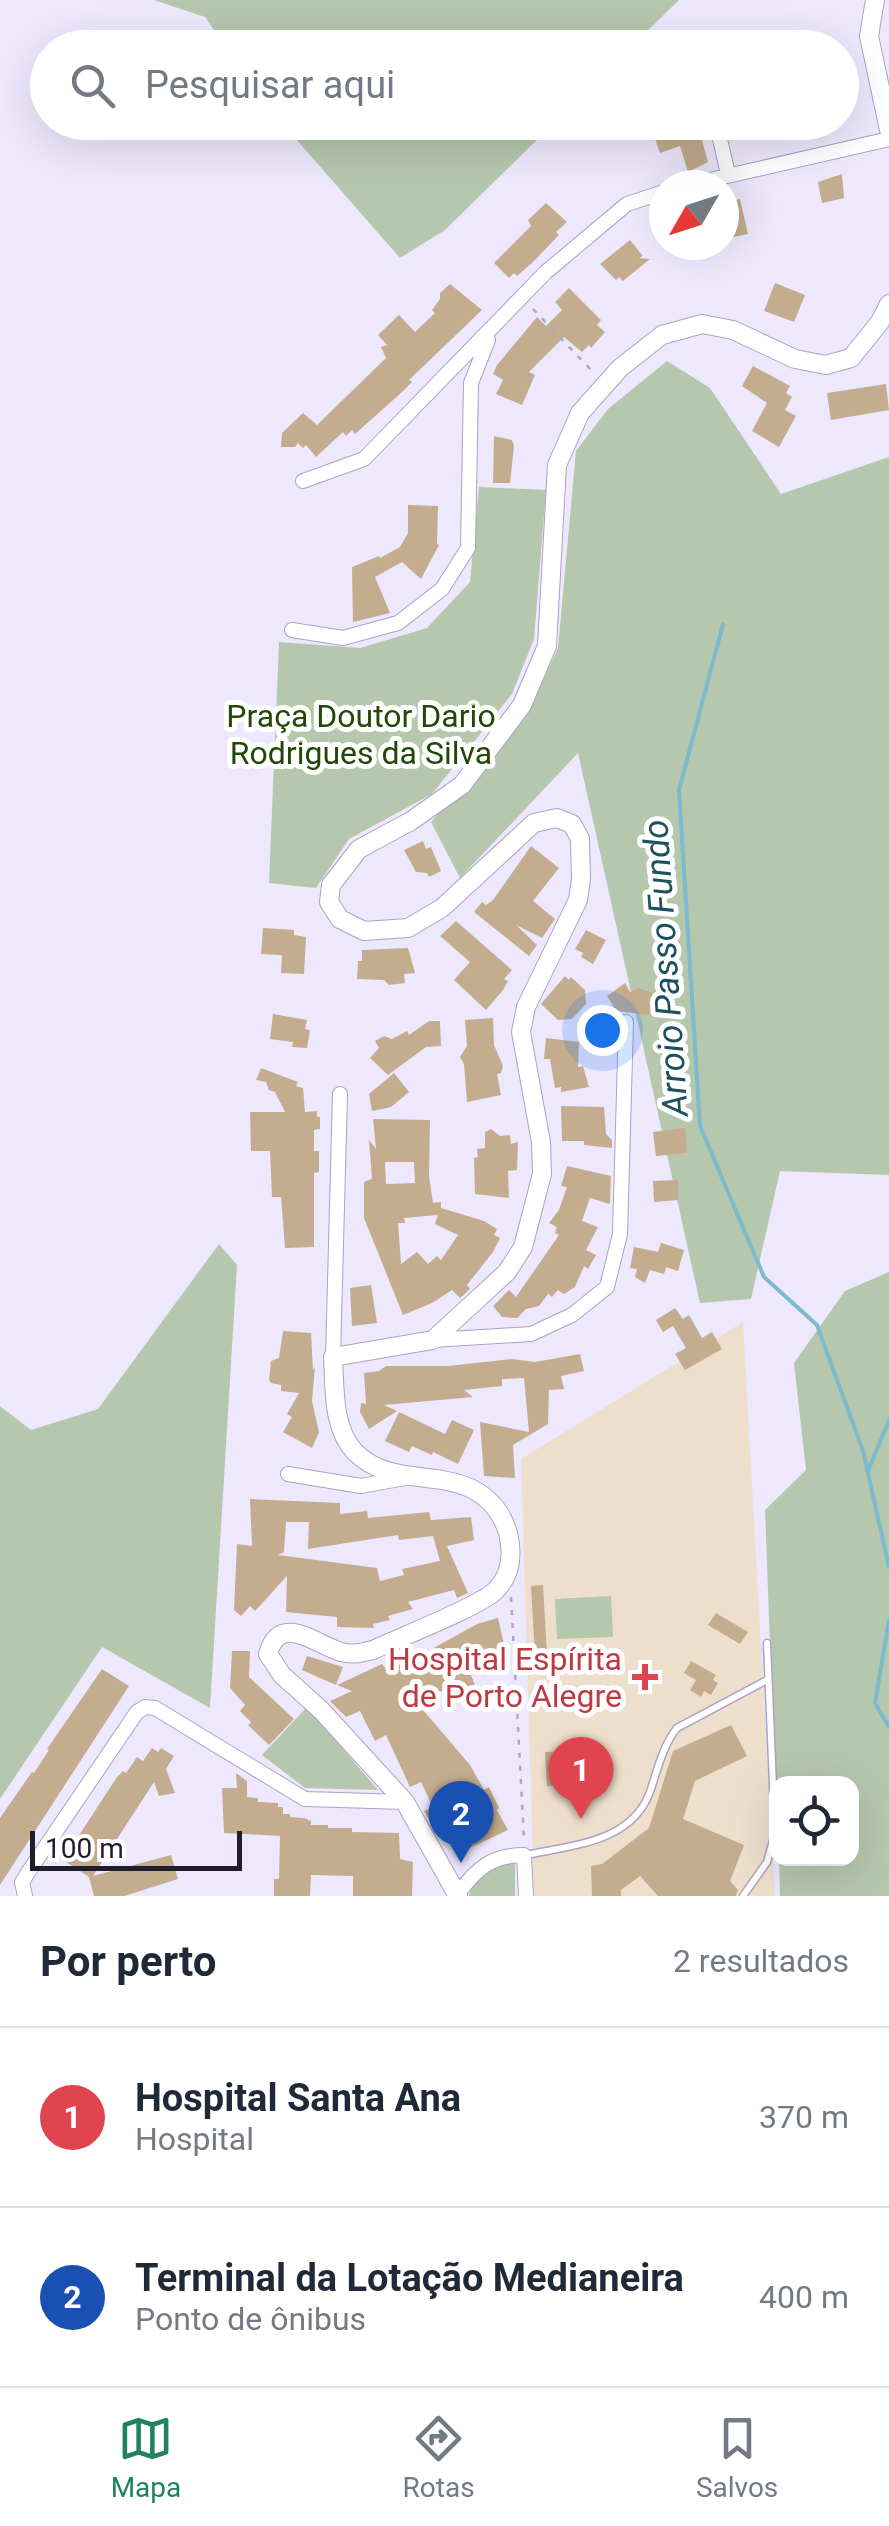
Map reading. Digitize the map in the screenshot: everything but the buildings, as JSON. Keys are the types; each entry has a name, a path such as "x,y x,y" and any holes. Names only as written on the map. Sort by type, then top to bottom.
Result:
{"street":[{"path":"875,0 869,36 889,130"},
{"path":"739,172 889,139"},
{"path":"720,140 727,170"},
{"path":"303,481 364,459 522,297 627,204 649,197"},
{"path":"433,1340 507,1272 523,1247 542,1174 541,1142 521,1032 526,1006 578,900 580,840 572,824 557,818 534,824 442,908 408,928 364,932 340,919 329,902 330,885 359,849 411,822 462,785 522,706 547,646 557,466 580,412 620,368 662,335 702,324 732,330 795,360 826,366 852,358 889,304"},
{"path":"292,630 344,638 398,623 442,590 468,548 472,384 490,332"},
{"path":"333,1357 433,1340 531,1334 572,1314 608,1287 620,1234 626,1022"},
{"path":"340,1094 333,1357 340,1427 354,1451 376,1467 406,1478"},
{"path":"288,1474 361,1486 406,1478 445,1480 490,1500 504,1519 512,1552 510,1568 493,1594 373,1650 355,1654 339,1651 286,1631 271,1644 268,1654 273,1665 321,1710 405,1802 458,1896 471,1875 486,1862 504,1855 524,1855 526,1896"},
{"path":"26,1896 22,1882 137,1712 145,1706 221,1746 304,1799 405,1802"}],"lane":[{"path":"744,1896 767,1862 775,1833 767,1643"},
{"path":"524,1855 610,1835 627,1827 645,1806 670,1737 677,1728 768,1680"}],"path":[{"path":"522,297 605,385"},
{"path":"510,1568 524,1855"}],"shaded area":[{"name":"Hospital Espírita de Porto Alegre","path":"743,1322 769,1788 769,1866 773,1866 775,1896 534,1896 521,1459"}],"green space":[{"path":"154,0 679,0 648,30 214,30 205,17"},
{"path":"297,140 537,140 445,230 400,258"},
{"path":"667,361 710,388 781,494 889,457 889,1175 780,1171 751,1299 700,1303 578,753 460,878 431,822 529,711 558,648 576,451 608,409"},
{"name":"Praça Doutor Dario Rodrigues da Silva","path":"479,487 546,490 534,639 512,694 432,794 349,839 316,888 269,883 279,642 360,648 427,628 470,582"},
{"path":"219,1244 237,1265 210,1708 102,1647 0,1799 0,1406 31,1430 98,1409"},
{"path":"889,1272 889,1896 780,1896 779,1866 859,1866 859,1776 775,1776 765,1510 806,1470 794,1363 845,1291"},
{"path":"611,1596 613,1637 557,1639 555,1599"},
{"path":"307,1707 378,1790 305,1788 262,1755"},
{"path":"515,1862 515,1896 469,1896 486,1872"}],"waterway":[{"name":"Arroio Passo Fundo","path":"723,624 679,790 700,1126 764,1277 817,1325 863,1451 889,1567"},
{"path":"868,1471 889,1420"},
{"name":"Arroio Passo Fundo","path":"889,1620 875,1703 889,1727"}],"place":[{"name":"Hospital Espírita de Porto Alegre","path":"645,1677"},
{"name":"Hospital Santa Ana","path":"581,1819"},
{"name":"Terminal da Lotação Medianeira","path":"461,1863"}]}
